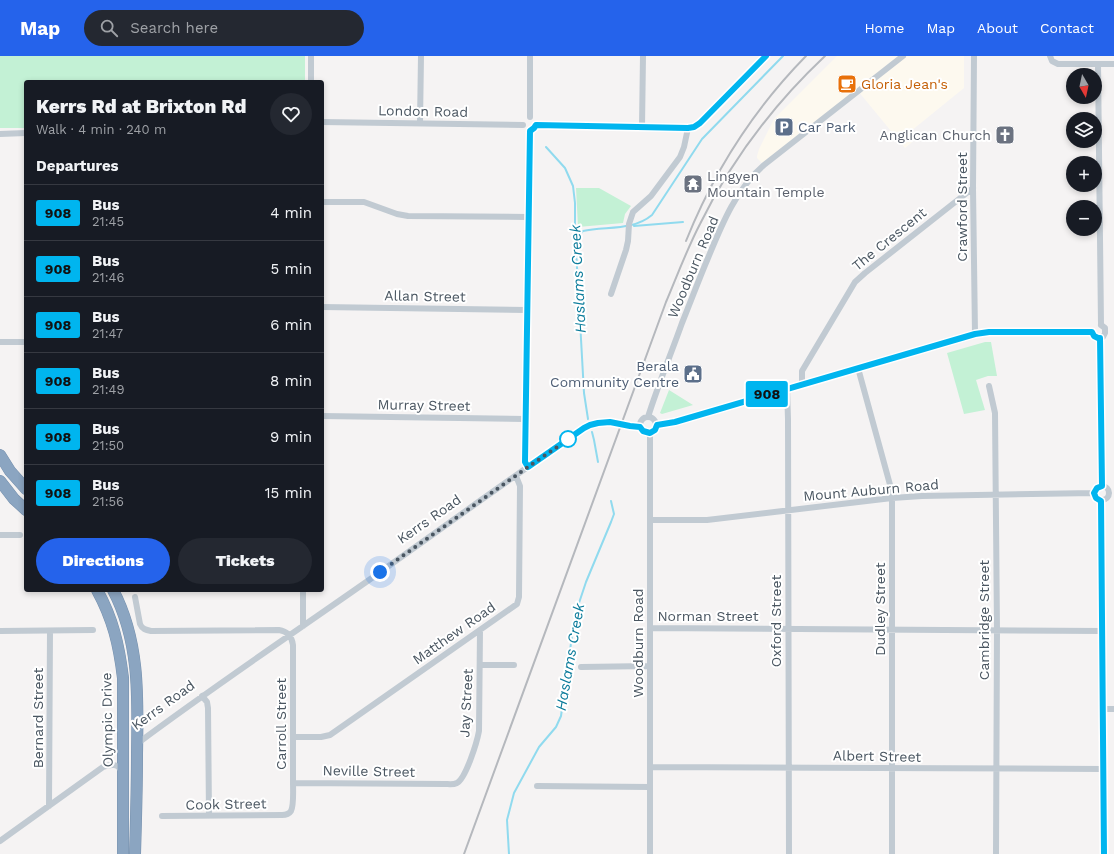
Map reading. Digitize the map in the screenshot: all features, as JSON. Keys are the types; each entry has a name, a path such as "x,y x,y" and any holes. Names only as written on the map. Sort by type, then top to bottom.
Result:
{"highway":[{"path":"0,455 10,471 24,487"},
{"path":"0,481 14,499 24,508"},
{"name":"Olympic Drive","path":"98,592 105,604 112,623 120,654 123,693 123,854"},
{"name":"Olympic Drive","path":"114,592 127,624 135,658 137,680 138,743 135,854"},
{"name":"Kerrs Road","path":"123,743 138,743"}],"street":[{"path":"311,56 311,80"},
{"path":"420,124 421,56"},
{"path":"530,56 530,117"},
{"path":"642,127 643,56"},
{"path":"528,467 524,456 530,131 536,125 694,127 700,123 766,56"},
{"name":"Woodburn Road","path":"648,417 713,245 744,186 764,165 903,56"},
{"name":"Crawford Street","path":"974,56 973,188 975,334"},
{"path":"1050,56 1052,61 1058,64 1114,64"},
{"path":"1098,64 1101,325 1106,333 1100,338"},
{"path":"530,117 525,119 523,125 525,129 530,131"},
{"path":"530,117 535,120 536,125"},
{"name":"London Road","path":"324,122 523,125"},
{"path":"611,294 626,250 629,227 633,212 651,196 680,157 688,128"},
{"path":"0,134 24,134"},
{"name":"The Crescent","path":"802,384 802,371 855,282 973,188"},
{"path":"324,202 364,202 402,215 528,217"},
{"name":"Allan Street","path":"324,307 527,310"},
{"path":"1092,332 1096,326 1101,325"},
{"path":"657,425 672,422 975,334 989,332 1092,332"},
{"path":"1092,332 1094,336 1100,338"},
{"path":"1100,338 1102,486"},
{"path":"0,342 24,342"},
{"name":"Dudley Street","path":"858,368 892,492 892,854"},
{"name":"Cambridge Street","path":"989,386 995,413 997,630 996,854"},
{"name":"Oxford Street","path":"787,388 788,854"},
{"name":"Murray Street","path":"324,416 525,419"},
{"path":"648,417 655,420 657,425 655,430 650,433 643,431 640,427 642,420 648,417"},
{"name":"Kerrs Road","path":"138,743 202,696 584,428 598,423 610,422 640,427"},
{"name":"Woodburn Road","path":"650,433 650,854"},
{"name":"Matthew Road","path":"293,737 321,737 330,735 515,605 519,599 520,486 516,476"},
{"path":"1101,501 1112,493 1102,486"},
{"path":"1101,501 1096,498 1094,493 1097,488 1102,486"},
{"name":"Mount Auburn Road","path":"650,520 706,520 892,498 922,496 1094,493"},
{"path":"1101,501 1104,854"},
{"path":"0,535 20,535"},
{"path":"303,592 303,626"},
{"path":"135,597 140,624 142,628 148,630 279,630 286,632 289,635"},
{"name":"Norman Street","path":"650,628 1102,631"},
{"name":"Bernard Street","path":"50,630 50,806"},
{"path":"0,631 93,630"},
{"name":"Jay Street","path":"444,784 457,783 463,777 478,738 480,630"},
{"name":"Carroll Street","path":"289,635 292,639 293,645 293,783 292,809 290,813"},
{"path":"480,665 514,665"},
{"path":"581,667 650,666"},
{"path":"202,696 207,702 208,708 209,816"},
{"path":"1102,708 1114,708"},
{"path":"0,841 103,767 109,764 119,766 123,777"},
{"name":"Albert Street","path":"650,767 1103,769"},
{"name":"Neville Street","path":"293,783 444,784"},
{"path":"537,786 650,787"},
{"name":"Cook Street","path":"162,816 282,815 290,813"}],"shaded area":[{"path":"837,56 964,56 964,88 911,131 917,138 905,148 858,91 764,165 757,158 757,156 774,119"}],"green space":[{"path":"0,56 305,56 305,80 24,80 24,128 0,128"},
{"path":"576,188 599,188 631,206 625,214 623,223 578,227"},
{"path":"985,342 991,342 997,376 988,376 976,380 985,410 964,414 947,353"},
{"path":"669,390 693,405 662,414 660,413"}],"waterway":[{"path":"575,246 580,234 583,231 628,226 645,220 652,215 702,139 783,56"},
{"name":"Haslams Creek","path":"546,147 565,168 573,186 584,393 588,419"},
{"path":"634,226 683,222"},
{"name":"Haslams Creek","path":"592,432 598,462"},
{"name":"Haslams Creek","path":"509,854 507,820 514,793 539,747 556,727 561,716 572,636 578,606 586,582 614,514 611,501"}],"railway":[{"path":"686,241 709,190 737,142 769,98 806,56"},
{"path":"464,854 666,302 691,243 725,178 755,134 788,94 825,56"}],"bus line":[{"name":"908","path":"766,56 700,123 694,127 536,125 530,131 525,462 528,467 590,425 614,422 640,427 643,431 650,433 655,430 657,425 675,422 975,334 989,332 1092,332 1096,338 1100,338 1102,486 1099,486 1095,490 1094,495 1101,501 1104,854"}],"place":[{"name":"Gloria Jean's","path":"847,84"},
{"name":"Car Park","path":"784,127"},
{"name":"Anglican Church","path":"1005,135"},
{"name":"Lingyen Mountain Temple","path":"693,184"},
{"name":"Berala Community Centre","path":"693,374"}],"route":[{"path":"380,572 573,436 568,439"}]}
